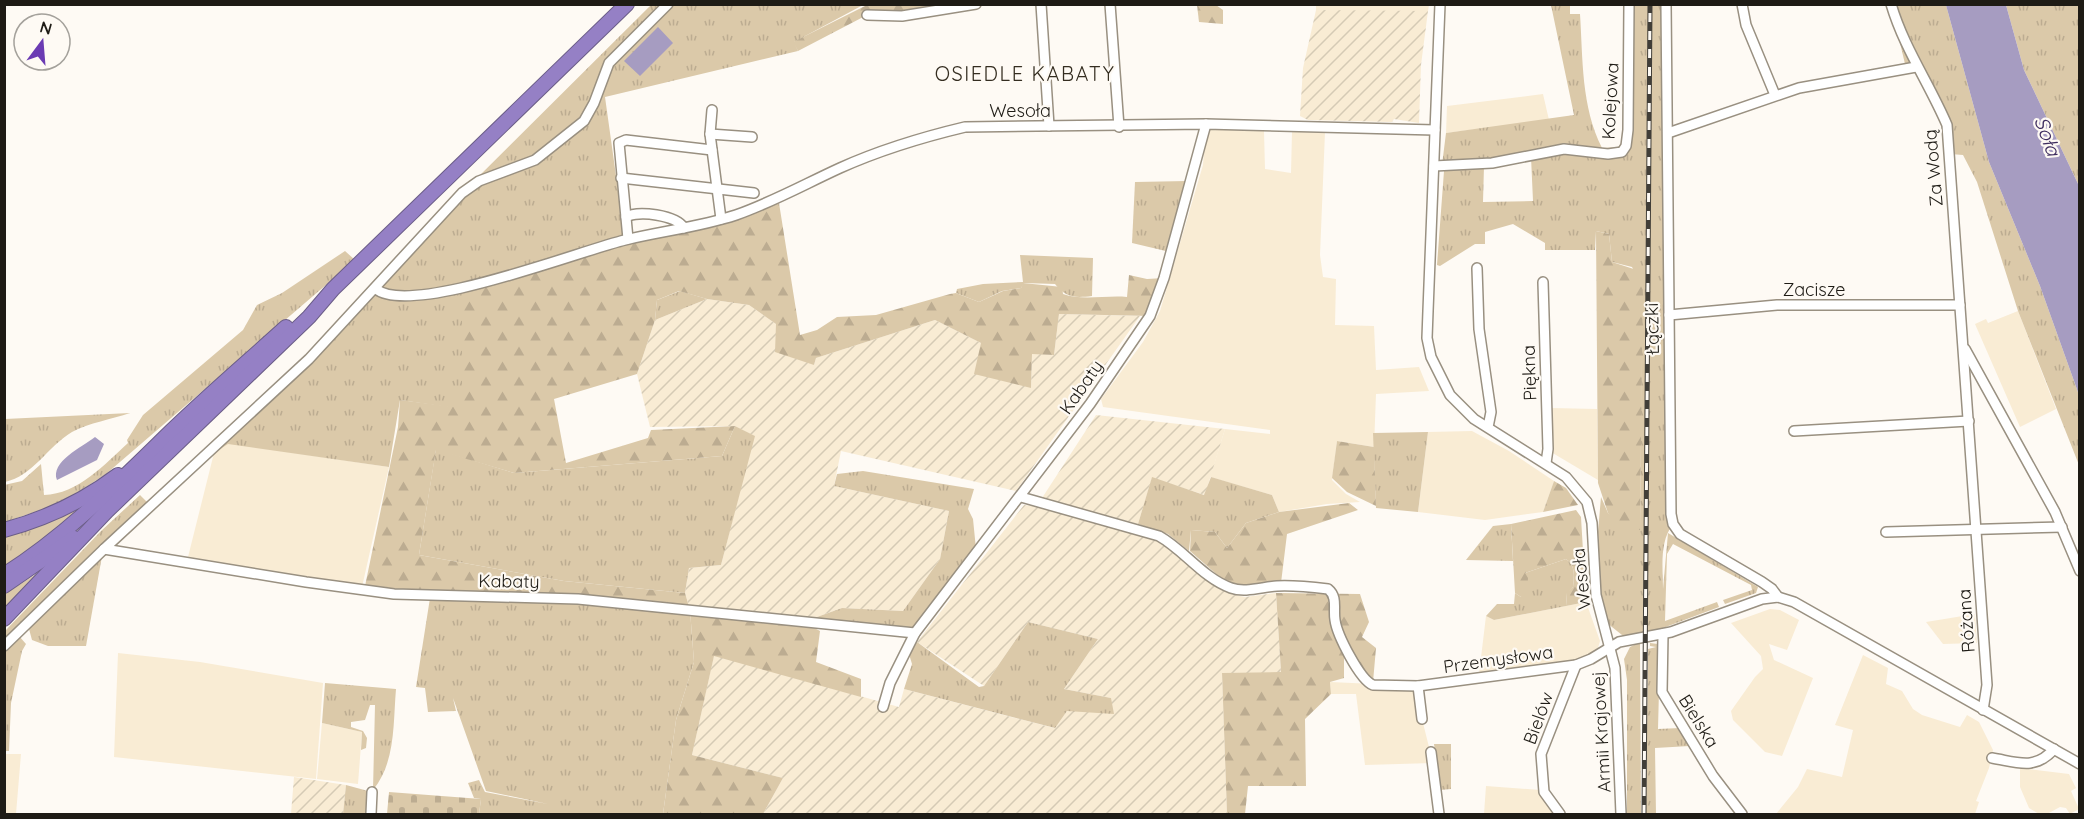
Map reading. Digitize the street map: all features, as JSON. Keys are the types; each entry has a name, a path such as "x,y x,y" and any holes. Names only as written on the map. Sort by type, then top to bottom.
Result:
{"highway":[{"path":"4,619 107,511 309,317 333,290 627,4"},
{"path":"4,575 62,535 126,478 158,444 304,312 333,290"},
{"path":"4,530 44,517 87,496 158,444"},
{"path":"4,586 39,565 107,511"}],"street":[{"path":"4,646 104,549 309,359 376,289 462,193 479,182 535,160 584,121 594,103 602,74 609,63 668,4"},
{"path":"867,15 902,16 976,4"},
{"path":"1041,4 1049,126"},
{"path":"1110,4 1119,127"},
{"name":"Wesoła","path":"1440,4 1428,311 1429,348 1434,367 1450,395 1462,409 1546,462 1575,485 1587,502 1592,523 1596,595 1611,648"},
{"name":"Kolejowa","path":"1434,166 1492,163 1564,149 1608,154 1622,152 1626,146 1628,130 1629,4"},
{"name":"Łączki","path":"1666,4 1669,492 1673,524 1690,541 1772,589 1778,597"},
{"path":"1742,4 1746,25 1775,95"},
{"name":"Za Wodą","path":"1891,4 1916,67 1925,77 1947,125 1960,305"},
{"path":"1668,133 1775,95 1916,67"},
{"path":"712,110 710,134 721,219"},
{"name":"Wesoła","path":"376,289 390,297 478,285 627,239 721,219 773,201 840,168 932,135 975,127 1119,127 1206,124 1435,130"},
{"name":"Kabaty","path":"883,707 890,683 915,633 1090,404 1150,316 1164,278 1206,124"},
{"path":"710,134 752,137"},
{"path":"627,239 618,146 621,140 712,150"},
{"path":"621,178 754,193"},
{"path":"626,218 636,213 677,220 684,228"},
{"path":"1477,268 1479,329 1491,412 1488,427"},
{"name":"Piękna","path":"1543,282 1548,449 1546,462"},
{"name":"Zacisze","path":"1669,315 1777,305 1960,305"},
{"name":"Różana","path":"1960,305 1987,685 1983,710"},
{"path":"1963,346 2014,435 2062,527 2079,571"},
{"path":"1794,431 1970,421"},
{"name":"Przemysłowa","path":"1021,497 1159,536 1228,587 1239,590 1287,586 1328,589 1335,600 1335,621 1341,638 1368,684 1382,687 1418,686 1576,665 1611,648"},
{"path":"1886,532 2062,527"},
{"name":"Kabaty","path":"104,549 394,594 578,599 915,633"},
{"path":"1611,648 1627,639 1663,634 1762,599 1778,597 1794,602 2079,764"},
{"name":"Bielska","path":"1663,634 1662,692 1713,776 1742,814"},
{"name":"Armii Krajowej","path":"1611,648 1617,693 1621,814"},
{"name":"Bielów","path":"1560,814 1544,792 1541,754 1576,665"},
{"path":"1418,686 1422,719"},
{"path":"1992,758 2032,764 2046,759 2054,749"},
{"path":"1431,752 1439,814"},
{"path":"371,814 372,792"}],"shaded area":[{"path":"1316,5 1429,5 1428,11 1335,11 1316,10"},
{"path":"1316,10 1428,11 1421,65 1419,123 1394,119 1392,122 1308,120 1300,116 1303,68"},
{"path":"1543,94 1549,120 1446,133 1447,106"},
{"path":"1206,124 1264,131 1265,169 1291,173 1292,132 1325,132 1320,255 1323,277 1336,279 1335,325 1374,326 1376,370 1419,367 1429,391 1376,394 1374,447 1337,441 1332,480 1346,494 1360,502 1327,504 1279,512 1272,495 1210,477 1225,429 1270,434 1270,430 1103,407 1101,399 1143,342 1160,311 1203,165"},
{"path":"707,299 749,305 776,324 814,365 816,358 935,320 981,343 1031,388 1032,353 1054,355 1059,314 1140,316 1016,491 841,451 834,486 949,511 940,559 903,611 842,608 803,622 690,610 685,593 689,568 721,565 754,436 735,426 650,427 637,374 655,320"},
{"path":"2018,311 2056,409 2020,427 1975,324 1986,319 1988,323"},
{"path":"1551,408 1597,409 1598,480 1551,452"},
{"path":"1096,415 1225,429 1205,495 1152,478 1138,524 1042,498"},
{"path":"1472,431 1509,451 1554,481 1543,512 1485,520 1418,512 1428,432"},
{"path":"228,443 389,467 362,587 187,561 214,453"},
{"path":"1024,505 1043,507 1156,537 1231,594 1245,597 1276,593 1281,673 1222,673 1227,814 763,814 783,778 692,755 714,655 899,707 904,689 1054,728 1067,711 1111,698 1064,689 1098,639 1028,622 984,686 917,642"},
{"path":"1586,602 1600,641 1598,648 1590,655 1591,659 1479,674 1486,616 1494,620"},
{"path":"1770,609 1780,610 1799,620 1787,650 1769,644 1774,660 1813,678 1782,756 1765,752 1733,720 1731,711 1763,669 1761,656 1731,623"},
{"path":"1975,614 1977,643 1943,644 1926,622"},
{"path":"118,653 200,662 323,683 316,779 114,757"},
{"path":"1863,655 1888,668 1886,684 1902,691 1913,709 1922,715 1960,727 1967,715 1979,722 1993,750 1989,768 1976,801 1979,802 1975,814 1776,814 1798,787 1807,769 1842,777 1853,730 1835,725"},
{"path":"1330,682 1418,686 1422,719 1433,763 1365,765 1356,694 1331,694"},
{"path":"322,723 362,732 358,784 317,779"},
{"path":"5,754 21,754 16,814 5,814"},
{"path":"2020,768 2069,774 2076,788 2071,791 2079,809 2070,814 2066,808 2060,807 2047,814 2039,814 2029,808 2020,787"},
{"path":"294,777 346,785 343,814 291,814"},
{"path":"1486,786 1541,790 1560,814 1484,814"}],"green space":[{"path":"651,5 863,5 794,42 798,51 605,97 625,240 462,409 400,400 389,467 228,444 214,453 309,359 462,193"},
{"path":"867,5 976,5 867,15 798,51 793,42"},
{"path":"1197,5 1216,5 1223,10 1223,24 1199,22"},
{"path":"1551,5 1570,5 1570,14 1580,14 1587,99 1590,116 1602,148 1618,147 1624,139 1626,5 1666,5 1673,524 1668,533 1758,587 1756,593 1725,604 1723,600 1752,590 1751,585 1673,544 1667,554 1665,621 1717,602 1719,607 1663,628 1663,634 1627,639 1602,619 1598,532 1601,497 1608,513 1633,530 1640,529 1642,287 1632,267 1612,262 1609,234 1596,231 1595,250 1545,250 1545,243 1513,224 1485,232 1485,244 1475,244 1440,266 1437,265 1444,171 1484,166 1483,202 1533,201 1531,157 1442,165 1446,133 1574,115","holes":["1668,534 1663,589 1662,564"]},
{"path":"1891,5 1946,5 1989,162 2040,286 2079,395 2079,465 2018,311 1977,182 1963,155 1950,154 1947,125 1916,67 1905,64"},
{"path":"2006,5 2079,5 2079,186 2024,70"},
{"path":"1187,181 1170,252 1132,243 1135,182"},
{"path":"779,203 800,335 817,330 837,317 876,315 956,293 979,302 1003,291 1021,288 1023,283 1062,287 1063,294 1070,296 1127,297 1129,275 1147,279 1164,278 1150,316 1059,314 1054,355 1032,354 1031,388 974,374 981,343 935,320 816,358 814,365 775,352 776,324 749,305 707,299 679,291 657,300 655,320 637,374 554,399 566,463 648,438 651,430 735,426 722,456 514,473 436,450 419,555 564,581 685,593 690,610 396,592 365,586 398,427 400,400 462,408 462,287 625,240 701,225"},
{"path":"1596,231 1609,234 1612,262 1643,272 1640,530 1625,530 1608,513 1598,483"},
{"path":"345,251 355,260 106,474 61,503 5,522 4,485 22,481 41,464 44,495 79,484 128,443 127,440 143,415 243,330 257,305 282,293"},
{"path":"1020,255 1093,258 1092,296 1071,296 1055,284 1024,283 1021,288 1002,291 979,302 956,293 957,289 983,284 1023,282"},
{"path":"680,291 707,299 655,320 657,300"},
{"path":"130,413 72,432 24,474 5,482 5,419"},
{"path":"735,426 755,436 721,565 689,568 685,593 564,581 419,555 436,449 514,473 722,456"},
{"path":"1428,432 1418,512 1376,508 1373,433"},
{"path":"1337,441 1374,447 1376,506 1347,492 1332,478"},
{"path":"863,471 974,489 968,509 973,519 976,549 915,633 803,622 842,608 903,611 940,559 949,511 834,486 837,474"},
{"path":"1152,477 1204,495 1211,477 1272,495 1279,512 1246,523 1227,548 1215,532 1191,530 1189,551 1168,534 1138,524"},
{"path":"1554,481 1566,488 1578,505 1543,512"},
{"path":"97,494 67,523 5,568 4,534"},
{"path":"140,495 147,502 72,573 66,584 5,642 5,631 101,531"},
{"path":"1349,503 1358,510 1287,534 1281,583 1239,587 1223,580 1190,551 1191,530 1215,532 1227,548 1246,523 1279,512"},
{"path":"1576,510 1581,517 1586,602 1566,606 1567,592 1573,587 1574,575 1573,568 1566,559 1525,573 1528,578 1527,594 1521,597 1515,593 1511,524"},
{"path":"1511,524 1513,561 1466,560 1493,526"},
{"path":"102,556 86,646 48,646 32,640 29,629"},
{"path":"1566,559 1573,568 1574,575 1573,587 1567,593 1566,606 1494,620 1486,616 1497,604 1514,604 1515,593 1521,597 1525,573"},
{"path":"44,569 5,611 5,594"},
{"path":"1276,593 1360,594 1369,622 1362,637 1376,648 1373,682 1349,652 1344,648 1341,650 1344,656 1344,678 1330,682 1331,694 1305,719 1306,786 1248,786 1245,814 1227,814 1222,673 1281,672"},
{"path":"430,598 542,598 690,610 694,662 676,720 663,814 479,814 481,799 474,798 468,783 479,780 485,792 548,804 486,791 453,698 456,711 428,712 425,688 416,687"},
{"path":"690,610 803,622 820,631 816,662 861,679 861,697 714,656 692,755 783,778 763,814 663,814 676,720 694,662"},
{"path":"1028,622 1098,639 1064,689 1111,698 1114,714 1067,711 1055,728 904,689 912,664 909,654 917,642 979,687 984,686"},
{"path":"19,636 26,644 22,651 11,703 9,751 5,751 5,650"},
{"path":"1640,642 1641,814 1627,814 1627,680 1624,659 1630,647"},
{"path":"1650,643 1658,644 1660,651 1658,729 1680,728 1690,746 1655,748 1656,814 1646,814 1648,649 1656,647 1650,646"},
{"path":"325,683 396,689 390,755 373,790 375,705 370,705 365,720 351,722 351,727 363,731 367,738 366,748 361,750 362,732 322,723"},
{"path":"1434,744 1451,744 1451,789 1440,790"},
{"path":"346,785 368,791 366,814 343,814"},
{"path":"389,792 481,799 479,814 387,814"}],"water":[{"name":"Soła","path":"1946,5 2006,5 2024,70 2079,186 2079,395 2040,286 1989,162"},
{"path":"658,27 673,43 640,76 624,61"},
{"path":"95,437 104,444 97,460 57,480 56,473 63,461"}],"railway":[{"path":"1644,814 1650,4"}],"district":[{"name":"OSIEDLE KABATY","path":"1025,73"}]}
